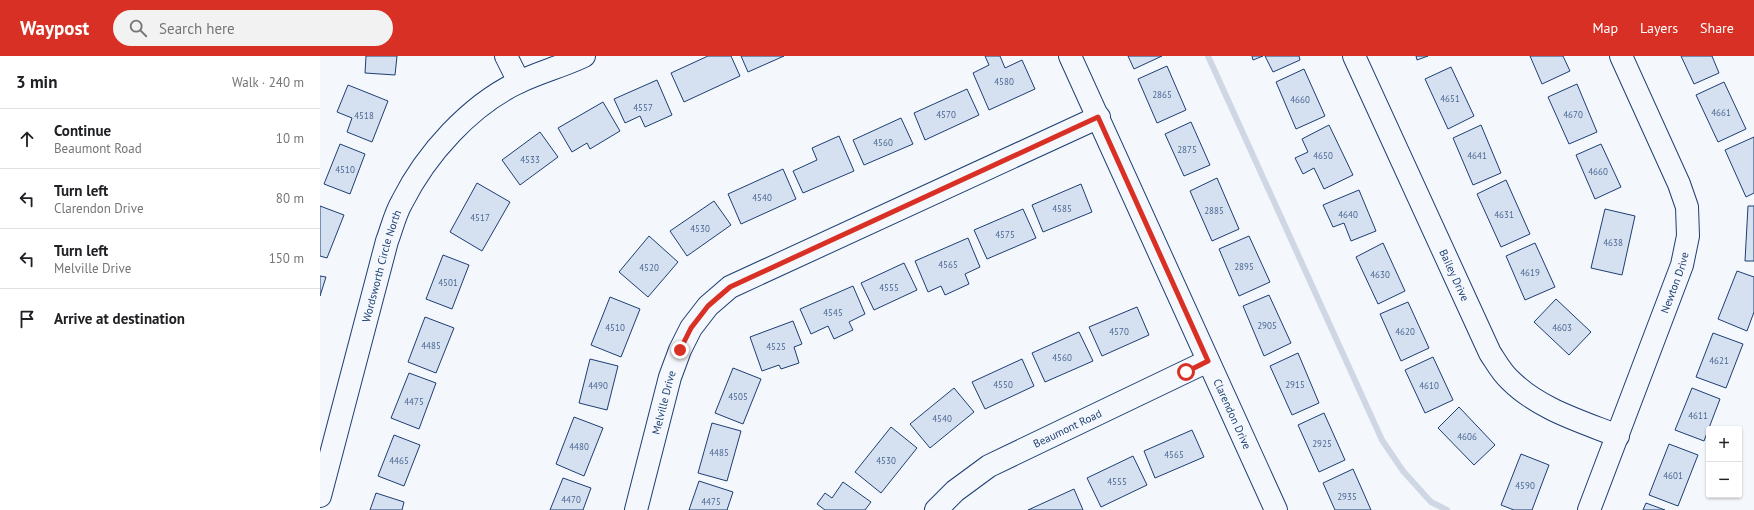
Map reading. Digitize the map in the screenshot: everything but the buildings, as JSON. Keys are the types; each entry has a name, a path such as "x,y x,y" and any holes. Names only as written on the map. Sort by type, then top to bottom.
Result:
{"street":[{"path":"506,56 518,82"},
{"name":"Wordsworth Circle North","path":"320,496 387,242 401,203 419,171 441,143 490,99 518,82 584,56"},
{"name":"Clarendon Drive","path":"1070,56 1276,510"},
{"name":"Bailey Drive","path":"1354,56 1484,338 1508,379 1525,394 1549,408 1618,436"},
{"name":"Newton Drive","path":"1589,510 1682,265 1688,236 1687,207 1680,184 1621,56"},
{"name":"Melville Drive","path":"636,510 670,377 680,350 691,328 708,306 730,287 1098,117"},
{"name":"Beaumont Road","path":"936,510 955,491 989,466 1208,361"}],"waterway":[{"path":"1208,56 1382,440 1403,471 1431,502 1447,510"}],"route":[{"path":"680,350 691,328 708,306 730,287 1098,117 1208,361 1186,372"}]}
